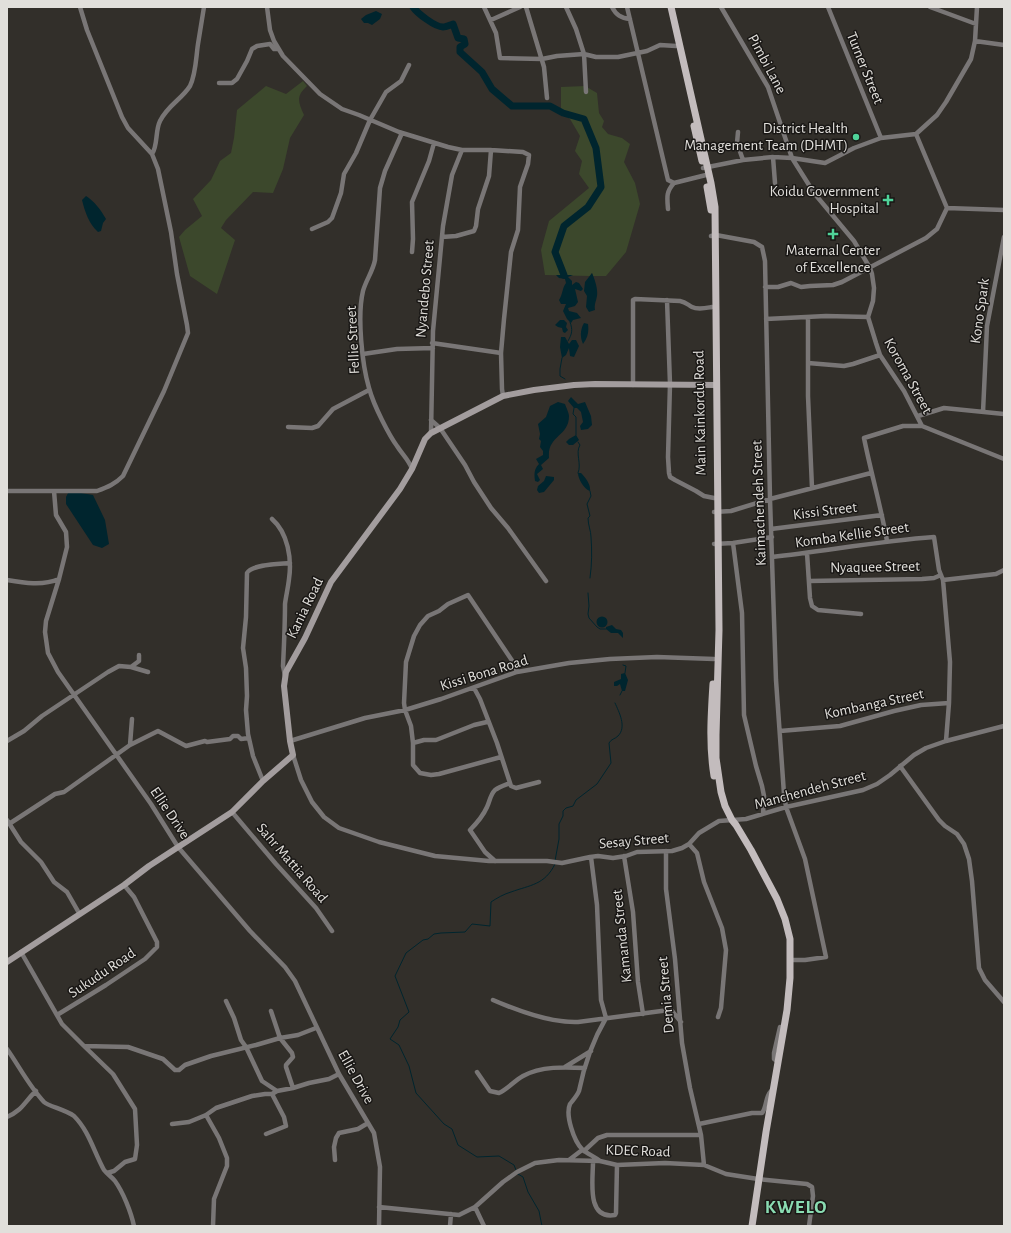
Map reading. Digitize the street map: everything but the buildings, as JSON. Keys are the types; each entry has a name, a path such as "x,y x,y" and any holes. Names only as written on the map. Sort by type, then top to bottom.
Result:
{"main road":[{"path":"667,7 678,44"},
{"path":"671,7 705,167 714,199 716,668 713,735 721,792 725,806 732,822 778,899 790,939 787,1010 758,1180 752,1226"},
{"path":"685,77 705,154 705,167 714,236"},
{"name":"Main Kainkordu Road","path":"714,272 712,307 715,332"},
{"path":"431,434 503,396 548,388 571,385 715,385"},
{"name":"Kania Road","path":"294,755 290,742 284,686 285,676 289,664 305,638 331,582 388,506 412,469 425,439 431,434"},
{"name":"Main Kainkordu Road","path":"716,461 714,498 716,512"},
{"path":"716,630 714,659 716,668"},
{"path":"7,962 232,812 263,781 294,755"}],"street":[{"path":"7,491 97,491 108,487 123,476 164,391 188,333 169,221 158,168 152,154 128,128 122,117 87,30 80,7"},
{"path":"152,154 155,149 156,132 161,120 167,110 186,91 194,73 204,7"},
{"path":"267,7 270,30 278,49 320,94 342,109 402,134 462,150 491,150 527,153 529,155 530,158 520,188 518,207 519,222 512,252 502,353 503,396"},
{"path":"484,7 496,33 500,58 542,59 557,56 584,54 596,57 618,57 638,54 660,44 678,44"},
{"path":"491,20 520,7"},
{"path":"526,7 542,59 546,77 547,98"},
{"path":"566,7 579,37 584,54 586,92"},
{"path":"612,7 622,18 630,19"},
{"path":"628,7 668,180 674,183"},
{"name":"Pimbi Lane","path":"721,7 768,87 792,158 814,193 854,241 870,268"},
{"name":"Turner Street","path":"828,7 880,138"},
{"path":"930,7 976,24"},
{"path":"705,167 743,160 773,157 825,163 854,148 880,138 916,134 937,115 971,59 975,41 977,7"},
{"path":"975,41 1004,45"},
{"path":"220,84 232,83 237,78 247,61 252,48 270,44 274,48 278,49"},
{"path":"312,229 328,222 332,218 341,193 344,174 356,153 370,120 386,92 401,81 409,66"},
{"path":"738,132 736,143 743,160"},
{"name":"Fellie Street","path":"402,134 384,171 380,188 376,260 364,287 361,332 365,373 370,390 382,419 393,440 412,469"},
{"path":"765,287 778,287 791,283 801,287 833,285 842,282 909,248 934,233 947,208 916,134"},
{"path":"412,252 412,202 429,161 434,143"},
{"name":"Nyandebo Street","path":"431,434 432,345 442,237 452,175 462,150"},
{"path":"442,237 456,236 474,231 478,209 489,176 491,150"},
{"path":"773,157 774,183"},
{"path":"668,209 669,188 674,183 706,175"},
{"path":"947,208 1004,210"},
{"name":"Kaimachendeh Street","path":"714,236 754,242 759,245 764,253 776,680 786,807 805,859 826,957 805,960 790,960"},
{"name":"Kono Spark","path":"983,412 987,326 1004,237"},
{"path":"766,319 868,317 873,301 874,288 870,268"},
{"path":"633,385 634,299 685,302 696,308 712,307"},
{"path":"668,300 670,384 669,473 670,477 675,480 704,496 714,498"},
{"path":"808,317 812,488"},
{"name":"Koroma Street","path":"868,317 880,355 904,391 922,426"},
{"path":"364,354 432,345 502,353"},
{"path":"808,364 844,366 880,355"},
{"path":"288,427 312,428 318,426 334,409 370,390"},
{"path":"918,416 944,408 1004,414"},
{"path":"431,420 440,428 465,465 490,508 508,528 546,581"},
{"path":"887,541 864,438 902,426 922,426 1004,459"},
{"path":"716,512 731,511 770,499 871,473"},
{"name":"Ellie Drive","path":"54,491 56,516 64,529 68,543 67,552 46,621 48,653 74,696 151,804 178,847 250,931 285,967 294,981 339,1074 374,1133 380,1167 379,1226"},
{"name":"Kissi Street","path":"771,529 882,515"},
{"path":"272,519 277,523 285,536 290,563 290,578 285,604 283,666 285,676"},
{"path":"716,544 772,537"},
{"name":"Komba Kellie Street","path":"772,557 887,541 934,537 941,575"},
{"path":"733,543 742,613 744,715 762,786 764,803 763,814"},
{"path":"807,553 810,598 811,603 815,608 818,610 861,614"},
{"path":"263,781 253,756 248,738 246,670 243,648 246,617 247,573 248,570 254,567 290,563"},
{"path":"944,580 996,574 1004,570"},
{"path":"941,575 944,580 950,662 946,741"},
{"name":"Nyaquee Street","path":"809,581 929,578 941,575"},
{"path":"7,580 38,583 59,579"},
{"path":"501,756 439,774 420,774 414,764 413,743 405,710 404,698 406,662 417,630 428,616 439,611 448,604 468,596 513,662 517,672"},
{"path":"131,667 139,661 138,655"},
{"name":"Kissi Bona Road","path":"290,742 365,718 405,710 474,688 517,672 569,663 610,659 657,657 714,659"},
{"path":"7,741 24,731 42,716 119,666 131,667 148,672"},
{"path":"474,688 480,699 487,722 501,756 510,786 513,788 539,782"},
{"name":"Kombanga Street","path":"780,730 840,726 914,707 949,703"},
{"path":"130,745 132,719"},
{"path":"413,743 424,740 436,740 474,725 487,722"},
{"name":"Manchendeh Street","path":"732,822 786,807 863,790 877,784 914,755 926,748 946,741 1004,726"},
{"path":"79,913 67,892 54,882 41,862 21,842 8,822 55,794 64,792 106,763 116,754 158,731 186,746 205,741 230,739 233,736 238,736 242,739 248,738"},
{"name":"Sesay Street","path":"294,755 301,780 312,802 324,817 339,828 379,842 433,855 495,861 562,863 598,856 612,858 637,852 672,851 682,848 689,844 699,833 719,821 732,822"},
{"path":"900,766 939,820 956,834 964,844 971,870 979,968 985,980 1004,1002"},
{"path":"495,861 485,852 470,830 482,816 487,807 490,796 495,790 510,783"},
{"name":"Sahr Mattia Road","path":"232,812 316,908 332,931"},
{"path":"689,844 697,853 704,882 719,916 724,938 726,950 721,1008 718,1017"},
{"name":"Demia Street","path":"666,851 666,889 675,959 685,1064 699,1124 704,1166"},
{"name":"Kamanda Street","path":"624,856 633,912 642,1014"},
{"path":"591,857 597,911 601,1000 606,1018 590,1050 579,1091 569,1109 569,1120 578,1144 583,1150 600,1161"},
{"name":"Sukudu Road","path":"57,1015 106,986 145,959 157,947 157,942 134,897 124,885"},
{"path":"22,952 62,1024 113,1074 134,1109 137,1145 135,1159 125,1162 114,1171 107,1173"},
{"path":"493,1000 508,1007 562,1022 578,1022 671,1010 681,1022"},
{"path":"226,1001 234,1018 241,1040 246,1047 262,1081 277,1091"},
{"path":"271,1011 280,1038 292,1053 293,1057 286,1067 293,1088"},
{"path":"778,1062 774,1059 774,1053 780,1026"},
{"path":"84,1046 128,1047 162,1059 175,1070 179,1070 185,1065 198,1060 280,1038 298,1035 316,1028"},
{"path":"7,1049 45,1104 61,1109 74,1116 89,1137 107,1173 115,1181 125,1200 134,1226"},
{"path":"565,1067 590,1050"},
{"path":"477,1072 490,1091 499,1093 523,1076 540,1070 565,1067 585,1068"},
{"path":"172,1124 189,1122 206,1115 216,1108 252,1096 272,1094 277,1091 329,1079 339,1074"},
{"path":"7,1117 16,1113 36,1091"},
{"path":"699,1124 752,1113 762,1114 768,1094 769,1092 773,1091"},
{"path":"266,1134 285,1128 287,1124 272,1094"},
{"path":"206,1115 219,1138 227,1158 227,1166 214,1199 213,1226"},
{"path":"335,1160 334,1147 336,1138 339,1134 368,1124"},
{"path":"569,1160 598,1138 607,1135 701,1135"},
{"name":"KDEC Road","path":"379,1207 459,1215 475,1207 502,1182 535,1164 569,1160 593,1162 600,1161 617,1165 665,1163 704,1166 726,1174 758,1180 807,1184 812,1187 814,1196 809,1226"},
{"path":"593,1162 593,1195 595,1206 599,1212 608,1215 615,1215 616,1213 617,1165"},
{"path":"475,1207 484,1226"},
{"path":"450,1226 451,1214"}],"green space":[{"path":"303,81 307,86 301,93 299,103 304,115 290,138 283,169 273,193 253,192 226,220 221,228 235,240 217,294 190,276 179,237 202,216 193,199 211,180 220,161 231,153 237,110 266,86 286,94"},
{"path":"585,86 597,93 599,113 604,121 602,127 608,134 622,138 630,144 624,162 635,183 640,204 626,252 606,276 593,276 592,273 590,276 545,275 541,250 549,221 589,188 579,174 582,161 575,151 580,136 570,119 561,112 561,87"}],"water":[{"path":"376,11 382,14 380,19 372,25 364,23 361,19 366,15"},
{"path":"86,196 92,200 106,219 103,223 101,231 98,232 95,229 84,209 82,200"},
{"path":"592,273 596,284 597,296 595,310 589,312 586,307 587,296 584,291 585,282"},
{"path":"556,275 573,275 568,277 572,281 572,285 576,282 579,283 583,289 581,291 575,289 578,302 575,306 568,308 569,311 577,313 581,318 573,320 571,323 563,311 566,304 561,304 559,300 566,283 565,279 559,278"},
{"path":"560,320 564,320 567,323 566,327 568,330 565,333 563,332 562,328 555,325"},
{"path":"584,323 588,324 588,330 587,337 583,344 581,334"},
{"path":"561,337 565,337 569,344 572,340 576,340 579,346 574,357 570,356 569,348 566,355 562,358 560,347"},
{"path":"571,397 578,404 585,402 591,416 592,425 588,429 581,430 580,426 583,422 581,412 577,408 574,408 568,401"},
{"path":"558,402 565,404 569,415 568,423 566,428 551,445 549,450 549,458 541,465 543,469 537,474 540,480 538,482 535,481 535,470 539,464 536,459 543,455 543,451 540,447 541,441 539,439 540,434 538,424 546,417 550,406"},
{"path":"576,435 579,440 573,445 569,445 566,442 569,439"},
{"path":"578,473 581,473 586,479 590,486 590,491 582,484"},
{"path":"546,476 554,477 554,480 544,492 539,493 537,490 538,486 544,481"},
{"path":"69,491 93,495 105,520 109,544 102,548 93,545 66,504 66,497"},
{"path":"602,616 606,618 608,622 606,626 602,628 598,626 596,622 598,618"},
{"path":"612,625 616,629 621,630 623,633 623,638 618,633 611,633 606,629 606,627"},
{"path":"625,673 628,680 625,691 622,691 620,684 614,686 614,682 621,679 621,674"}],"waterway":[{"path":"413,7 422,16 436,25 443,27 453,24 458,38 464,39 465,44 460,47 460,52 482,72 492,89 512,106 550,106 563,113 584,119 596,148 601,187 588,207 564,226 555,252 564,275"},
{"path":"568,341 572,332 570,322"},
{"path":"562,358 560,376 565,379"},
{"path":"574,408 573,414 576,417 576,435"},
{"path":"578,442 580,445 578,451 578,473"},
{"path":"590,491 591,496 587,504 590,516 588,521 592,547 590,578"},
{"path":"588,593 589,618 600,629 606,629"},
{"path":"623,665 626,666 625,673"},
{"path":"620,695 622,691"},
{"path":"555,861 559,839 559,824 563,816 563,811 566,808 573,806 576,800 597,784 611,763 609,743 618,736 622,728 615,703"},
{"path":"516,1170 514,1165 499,1156 477,1157 458,1145 452,1129 444,1124 416,1093 409,1066 399,1045 390,1039 398,1027 400,1020 409,1012 395,976 406,953 423,940 428,939 434,934 465,932 472,924 490,926 491,902 506,894 531,886 542,880 547,876 555,864"},
{"path":"518,1174 523,1177 528,1192 539,1211 542,1226"}],"place":[{"name":"District Health Management Team (DHMT)","path":"856,137"},
{"name":"Koidu Government Hospital","path":"888,200"},
{"name":"Maternal Center of Excellence","path":"833,234"}],"district":[{"name":"KWELO","path":"796,1207"}]}
